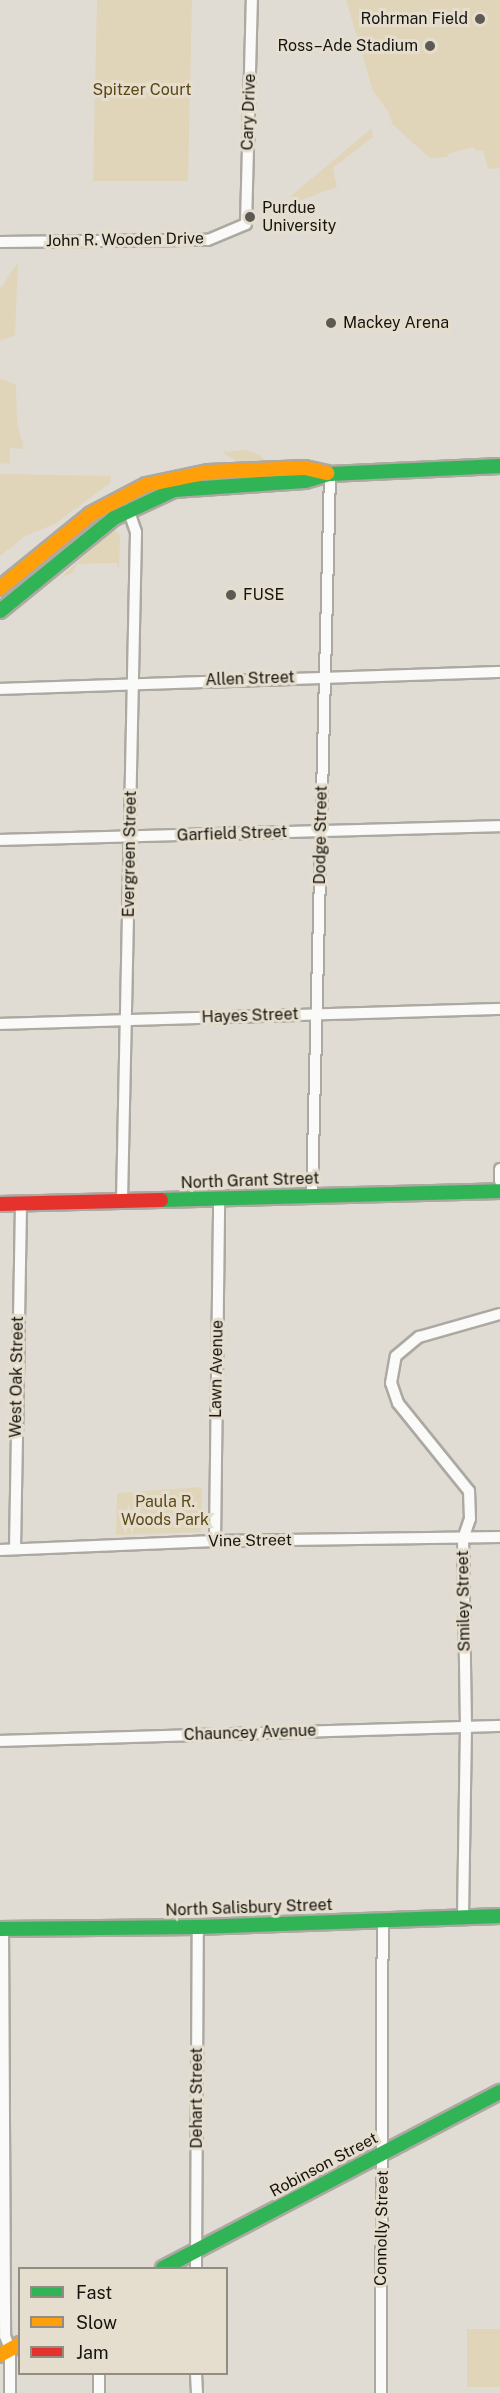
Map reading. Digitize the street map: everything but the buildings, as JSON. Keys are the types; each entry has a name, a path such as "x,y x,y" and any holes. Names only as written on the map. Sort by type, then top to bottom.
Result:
{"street":[{"name":"Cary Drive","path":"246,224 252,0"},
{"name":"John R. Wooden Drive","path":"0,242 200,241 221,238 246,224"},
{"path":"0,611 128,509 174,490 305,482 330,474 500,466"},
{"path":"0,588 91,514 146,485 208,472 305,468 330,474"},
{"name":"Dodge Street","path":"312,1195 330,474"},
{"name":"Evergreen Street","path":"122,1201 136,532 128,509"},
{"path":"0,574 25,566"},
{"name":"Allen Street","path":"0,689 500,672"},
{"name":"Garfield Street","path":"0,840 500,826"},
{"name":"Hayes Street","path":"0,1024 500,1009"},
{"path":"500,1169 500,1181"},
{"name":"North Grant Street","path":"0,1204 500,1191"},
{"name":"Lawn Avenue","path":"215,1541 219,1198"},
{"name":"West Oak Street","path":"15,1549 21,1204"},
{"name":"Smiley Street","path":"463,1917 466,1727 463,1539 470,1519 469,1491 398,1403 391,1383 392,1366 396,1356 419,1337 500,1314"},
{"name":"Vine Street","path":"0,1550 215,1541 500,1538"},
{"name":"Chauncey Avenue","path":"0,1741 500,1726"},
{"name":"North Salisbury Street","path":"2,1929 198,1927 500,1916"},
{"name":"Connolly Street","path":"381,2393 383,1919"},
{"name":"Dehart Street","path":"196,2267 198,1927"},
{"path":"2,1929 5,2336 10,2350 10,2393"},
{"name":"Robinson Street","path":"165,2267 500,2092"},
{"path":"99,2375 99,2393"},
{"path":"196,2375 196,2393"}],"green space":[{"name":"Spitzer Court","path":"97,0 192,0 188,181 93,181"},
{"name":"Ross–Ade Stadium","path":"346,0 500,0 500,168 488,169 483,150 476,151 474,147 447,154 448,157 430,158 392,124 389,113 373,91"},
{"path":"372,128 373,137 333,168 337,187 293,203 291,196"},
{"path":"18,262 15,335 0,341 0,289"},
{"path":"0,378 16,385 17,424 23,449 10,448 10,463 0,464"},
{"path":"246,450 259,455 268,463 239,463 222,452"},
{"path":"0,474 111,476 110,483 55,524 27,535 0,556"},
{"path":"113,530 120,535 119,571 117,563 77,564 73,573 60,578"},
{"name":"Paula R. Woods Park","path":"202,1487 201,1532 116,1535 117,1493"},
{"path":"467,2329 500,2329 500,2387 467,2387"}],"traffic: fast":[{"path":"0,611 114,518 174,490 305,481 330,474 500,466"},
{"path":"161,1200 500,1191"},
{"path":"0,1929 198,1927 500,1916"},
{"path":"165,2267 500,2092"}],"traffic: slow":[{"path":"0,588 91,514 146,485 208,472 305,468 327,473"},
{"path":"0,2355 18,2345"}],"traffic: jam":[{"path":"0,1204 161,1200"}],"place":[{"name":"Rohrman Field","path":"480,19"},
{"name":"Ross–Ade Stadium","path":"430,46"},
{"name":"Purdue University","path":"250,217"},
{"name":"Mackey Arena","path":"331,323"},
{"name":"FUSE","path":"231,595"}]}
